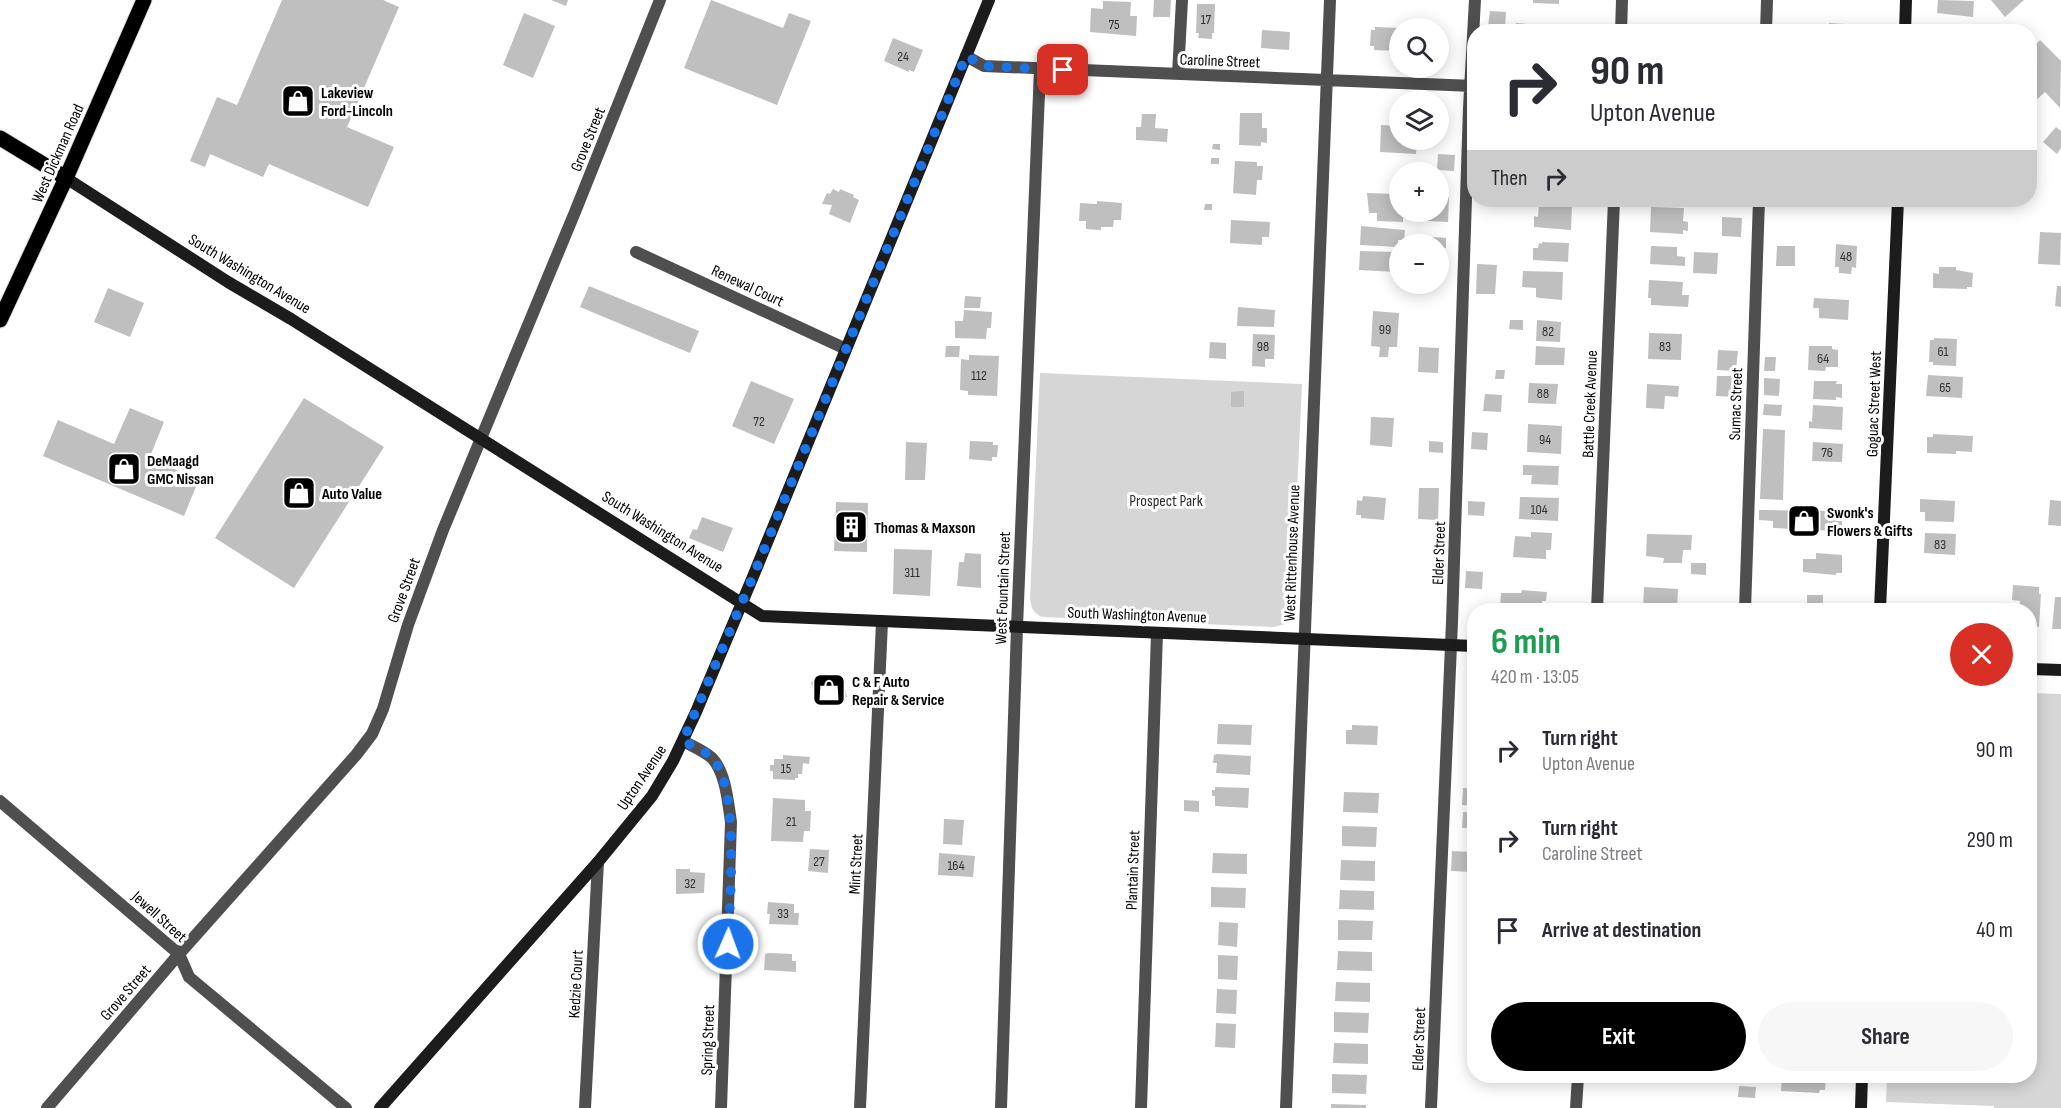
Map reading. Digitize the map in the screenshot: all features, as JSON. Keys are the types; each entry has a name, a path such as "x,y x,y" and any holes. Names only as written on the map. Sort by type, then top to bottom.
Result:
{"main road":[{"name":"West Dickman Road","path":"0,320 66,178 144,0"},
{"name":"South Washington Avenue","path":"0,138 66,178"}],"street":[{"name":"Grove Street","path":"47,1108 372,734 383,709 422,583 660,0"},
{"name":"Upton Avenue","path":"380,1108 598,862 651,796 683,741 742,603 989,0"},
{"path":"1178,74 1182,0"},
{"name":"West Rittenhouse Avenue","path":"1286,1108 1330,0"},
{"name":"Elder Street","path":"1474,24 1475,0"},
{"path":"1621,24 1622,0"},
{"path":"1766,24 1767,0"},
{"path":"1905,24 1906,0"},
{"name":"Caroline Street","path":"966,56 984,66 1467,86"},
{"name":"West Fountain Street","path":"1002,1108 1017,627 1040,69"},
{"name":"Elder Street","path":"1431,1108 1451,645 1467,162"},
{"name":"South Washington Avenue","path":"66,178 228,282 481,437 762,616 1467,646"},
{"name":"Battle Creek Avenue","path":"1597,603 1614,207"},
{"name":"Sumac Street","path":"1745,603 1759,207"},
{"name":"Goguac Street West","path":"1881,603 1898,207"},
{"name":"Renewal Court","path":"636,252 846,348"},
{"name":"Mint Street","path":"860,1108 882,622"},
{"name":"Plantain Street","path":"1141,1108 1157,633"},
{"path":"2037,669 2061,670"},
{"name":"Spring Street","path":"683,741 711,757 716,765 723,782 730,822 721,1108"},
{"name":"Jewell Street","path":"0,801 179,954 189,977 345,1108"},
{"name":"Kedzie Court","path":"585,1108 598,862"},
{"path":"1576,1108 1578,1083"},
{"path":"1861,1108 1862,1083"}],"green space":[{"name":"Prospect Park","path":"1040,373 1302,384 1291,619 1285,624 1274,627 1043,617 1035,612 1030,598"},
{"path":"2037,693 2061,694 2061,1108 1994,1108 1994,1106 1886,1102 1887,1083 2037,1083"}],"building":[{"name":"Lakeview Ford-Lincoln","path":"282,0 383,0 399,7 347,127 394,147 368,207 269,164 263,177 210,154 205,167 190,161 217,97 237,105"},
{"path":"551,0 568,0 566,6"},
{"path":"711,0 783,28 789,13 811,21 777,105 684,68"},
{"path":"1154,0 1171,0 1170,17 1153,17"},
{"path":"1533,0 1559,0 1559,4 1533,3"},
{"path":"1938,0 1974,1 1973,17 1937,13"},
{"path":"1991,0 2024,0 2005,17"},
{"path":"1103,1 1131,2 1130,16 1137,16 1136,36 1090,32 1091,8 1103,9"},
{"path":"1197,4 1215,4 1212,39 1198,38 1199,33 1196,33"},
{"path":"1490,11 1506,12 1505,24 1488,24"},
{"path":"524,13 555,26 533,78 503,65"},
{"path":"1375,27 1389,28 1389,51 1374,50 1374,46 1370,46 1371,30 1375,30"},
{"path":"1262,30 1290,32 1289,50 1261,48"},
{"path":"893,38 923,50 914,72 884,61"},
{"path":"2040,40 2061,61 2060,108 2045,92 2037,99 2037,43"},
{"path":"1240,113 1262,113 1262,128 1267,128 1267,143 1261,142 1261,146 1239,145"},
{"path":"1142,114 1156,114 1155,128 1168,129 1167,142 1136,140 1136,127 1141,127"},
{"path":"1381,125 1389,125 1389,150 1416,150 1416,154 1380,152"},
{"path":"2056,127 2061,131 2061,148 2057,154 2043,142"},
{"path":"1213,144 1220,144 1220,150 1212,149"},
{"path":"1438,154 1455,155 1454,171 1449,171 1449,162 1438,162"},
{"path":"1211,158 1219,158 1219,164 1211,164"},
{"path":"1235,161 1257,162 1257,166 1263,166 1262,180 1257,180 1256,195 1233,193"},
{"path":"833,189 839,192 840,189 854,195 853,197 859,200 850,223 829,214 832,205 822,204 827,193 830,194"},
{"path":"1367,193 1389,194 1389,221 1377,221 1377,213 1369,213"},
{"path":"1097,201 1122,203 1121,220 1114,220 1113,227 1101,227 1101,230 1086,229 1086,221 1079,221 1080,203 1097,204"},
{"path":"1205,204 1212,204 1212,210 1204,210"},
{"path":"1539,207 1572,207 1571,230 1534,227 1534,216 1538,217"},
{"path":"1651,207 1684,208 1683,221 1688,222 1688,231 1683,230 1683,234 1650,232"},
{"path":"1722,217 1742,218 1741,237 1722,236"},
{"path":"1231,220 1270,222 1269,237 1262,237 1262,245 1230,243"},
{"path":"1361,226 1405,230 1405,234 1389,234 1389,247 1360,245"},
{"path":"2040,232 2061,233 2060,265 2038,264"},
{"path":"1542,242 1569,243 1568,262 1533,260 1533,248 1538,248 1539,243 1542,244"},
{"path":"1836,244 1857,246 1856,268 1852,267 1851,274 1839,273 1839,267 1835,267"},
{"path":"1651,246 1677,247 1677,256 1685,257 1685,266 1650,264"},
{"path":"1777,246 1795,246 1795,266 1776,266"},
{"path":"1360,251 1389,252 1389,272 1359,270"},
{"path":"1694,252 1718,253 1717,274 1693,273"},
{"path":"1477,264 1497,265 1495,294 1476,294"},
{"path":"1939,267 1956,267 1956,270 1973,273 1972,287 1967,287 1967,289 1933,288 1933,273 1939,274"},
{"path":"1523,271 1563,272 1562,300 1536,297 1536,288 1522,287"},
{"path":"1649,280 1683,282 1682,295 1689,295 1688,307 1651,305 1651,298 1648,298"},
{"path":"589,286 699,331 690,353 580,307"},
{"path":"2057,286 2061,286 2061,307 2055,306"},
{"path":"108,288 144,303 130,337 94,322"},
{"path":"965,296 981,297 980,308 964,308"},
{"path":"1814,298 1849,300 1848,320 1819,318 1819,308 1813,308"},
{"path":"1238,307 1275,310 1274,327 1237,326"},
{"path":"964,310 992,312 991,328 987,328 986,339 955,338 955,321 963,321"},
{"path":"1373,311 1399,313 1397,347 1389,347 1388,357 1379,357 1380,347 1371,346"},
{"path":"1510,320 1523,320 1523,330 1509,329"},
{"path":"1537,320 1561,322 1560,342 1536,341"},
{"path":"1649,333 1682,334 1681,360 1648,359"},
{"path":"1253,334 1275,335 1274,359 1265,359 1265,367 1252,366"},
{"path":"1934,338 1957,339 1956,366 1933,365 1933,362 1929,362 1930,340"},
{"path":"1210,342 1226,343 1226,359 1209,358"},
{"path":"946,346 960,346 959,357 945,357"},
{"path":"1536,346 1565,348 1564,365 1535,365"},
{"path":"1809,346 1832,346 1832,349 1838,350 1838,367 1826,367 1825,371 1808,370"},
{"path":"1419,347 1439,348 1438,373 1418,372"},
{"path":"1718,350 1738,351 1736,371 1717,370"},
{"path":"969,355 999,356 997,396 968,395 968,391 960,390 961,359 969,360"},
{"path":"1765,357 1776,357 1775,371 1764,371"},
{"path":"1496,370 1505,370 1504,379 1495,379"},
{"path":"1928,375 1963,377 1962,398 1926,396"},
{"path":"1717,376 1736,376 1735,397 1716,396"},
{"path":"1764,378 1780,379 1779,396 1764,395"},
{"path":"751,381 794,399 774,444 732,426"},
{"path":"1814,381 1837,381 1836,384 1842,384 1842,398 1813,399"},
{"path":"1529,383 1558,384 1556,404 1528,403"},
{"path":"1647,384 1679,386 1678,397 1665,396 1664,409 1646,408"},
{"path":"1244,391 1244,407 1231,407 1231,392"},
{"path":"1485,394 1502,395 1501,412 1483,411"},
{"name":"Auto Value","path":"304,398 384,447 294,588 215,538"},
{"path":"1764,404 1782,405 1781,416 1763,415"},
{"path":"1813,405 1843,407 1842,430 1809,428 1809,421 1812,422"},
{"name":"DeMaagd GMC Nissan","path":"130,408 164,422 149,459 199,479 184,516 43,456 58,420 114,444"},
{"path":"1371,417 1394,418 1392,447 1370,445"},
{"path":"1528,424 1562,426 1561,454 1527,452"},
{"path":"1763,429 1785,430 1783,500 1760,499"},
{"path":"1472,432 1488,433 1487,450 1471,449"},
{"path":"1933,434 1973,436 1972,452 1927,453 1927,437 1933,437"},
{"path":"970,441 993,442 993,445 998,445 997,457 992,457 992,461 969,459"},
{"path":"1429,441 1443,442 1443,453 1429,452"},
{"path":"906,442 927,443 925,480 905,480"},
{"path":"1813,442 1843,444 1842,462 1812,461"},
{"path":"1523,465 1559,466 1558,485 1531,484 1532,475 1523,475"},
{"path":"1419,488 1439,488 1438,520 1418,519"},
{"path":"1363,496 1386,498 1384,520 1361,518 1361,515 1356,515 1357,500 1362,501"},
{"path":"1520,497 1559,498 1558,521 1519,519"},
{"path":"1920,499 1955,501 1954,522 1925,521 1925,512 1920,512"},
{"path":"2050,500 2061,501 2061,526 2048,525"},
{"path":"1468,501 1485,502 1484,516 1468,515"},
{"name":"Thomas & Maxson","path":"836,502 868,503 867,552 834,551"},
{"name":"Swonk's Flowers & Gifts","path":"1759,510 1837,511 1842,513 1842,529 1836,529 1836,531 1773,528 1773,521 1759,520"},
{"path":"702,517 733,528 723,552 689,538 693,529 697,530"},
{"path":"1531,532 1552,533 1551,550 1546,550 1546,559 1513,557 1515,536 1531,537"},
{"path":"1925,533 1956,534 1955,555 1924,553"},
{"path":"1647,534 1692,535 1691,550 1683,550 1682,563 1663,563 1664,558 1646,556"},
{"path":"894,549 932,550 930,596 893,594"},
{"path":"965,553 981,554 981,588 957,586 959,562 964,562"},
{"path":"1816,553 1842,555 1842,573 1836,573 1836,575 1803,572 1803,559 1816,559"},
{"path":"1691,563 1706,563 1706,575 1691,574"},
{"path":"1466,571 1483,572 1482,589 1465,588"},
{"path":"2013,585 2039,587 2039,594 2041,594 2039,627 2037,627 2037,603 2020,603 2020,601 2012,600"},
{"path":"1644,587 1678,589 1677,603 1643,603"},
{"path":"1522,590 1547,592 1546,601 1542,603 1500,603 1501,593 1521,593"},
{"path":"1807,595 1823,595 1823,603 1807,603"},
{"path":"2055,597 2061,597 2061,629 2052,629"},
{"name":"C & F Auto Repair & Service","path":"842,675 847,697 816,701 811,682"},
{"path":"1218,724 1252,725 1251,745 1217,744"},
{"path":"1352,725 1378,726 1377,745 1346,744 1346,730 1352,730"},
{"path":"783,755 810,757 809,764 803,763 802,774 798,774 795,780 773,779 770,765 774,765 774,759 783,759"},
{"path":"1214,755 1251,756 1250,775 1216,773 1217,763 1213,763"},
{"path":"1215,787 1249,788 1248,808 1215,806 1215,796 1212,796 1212,790 1215,790"},
{"path":"1463,788 1467,788 1467,805 1462,805"},
{"path":"1344,792 1379,793 1378,813 1343,812"},
{"path":"773,798 805,800 805,811 811,811 810,831 804,831 803,842 771,841"},
{"path":"1184,800 1199,801 1199,812 1184,811"},
{"path":"1463,812 1467,812 1467,828 1462,828"},
{"path":"944,819 964,820 962,845 943,844"},
{"path":"1342,826 1377,827 1376,847 1342,846"},
{"path":"810,849 829,850 828,873 808,871"},
{"path":"1452,851 1467,852 1467,872 1451,871"},
{"path":"939,853 975,856 973,877 938,875"},
{"path":"1213,853 1247,854 1247,874 1212,873"},
{"path":"1341,860 1375,861 1375,881 1340,880"},
{"path":"676,869 690,869 690,872 705,873 704,893 676,894"},
{"path":"1211,887 1246,888 1245,908 1211,907"},
{"path":"1340,890 1374,891 1374,910 1339,909"},
{"path":"768,902 794,904 794,913 799,913 798,925 769,924"},
{"path":"1338,920 1373,921 1372,940 1338,940"},
{"path":"1219,922 1238,923 1237,947 1218,945"},
{"path":"1338,951 1372,952 1372,971 1337,970"},
{"path":"765,954 792,954 792,961 796,961 796,972 764,970"},
{"path":"1218,955 1238,956 1237,980 1218,979"},
{"path":"1336,982 1370,983 1370,1002 1335,1001"},
{"path":"1217,989 1237,990 1236,1014 1216,1013"},
{"path":"1334,1012 1369,1013 1368,1033 1334,1032"},
{"path":"1216,1023 1236,1024 1235,1048 1215,1047"},
{"path":"1334,1043 1368,1044 1368,1064 1333,1063"},
{"path":"1332,1074 1367,1075 1366,1094 1332,1093"},
{"path":"1782,1083 1826,1083 1825,1090 1820,1090 1819,1093 1781,1091"},
{"path":"1739,1086 1756,1087 1755,1098 1738,1097"},
{"path":"1331,1104 1366,1105 1366,1108 1331,1108"}],"place":[{"name":"Lakeview Ford-Lincoln","path":"298,101"},
{"name":"DeMaagd GMC Nissan","path":"124,469"},
{"name":"Auto Value","path":"299,493"},
{"name":"Swonk's Flowers & Gifts","path":"1804,521"},
{"name":"Thomas & Maxson","path":"851,527"},
{"name":"C & F Auto Repair & Service","path":"829,690"}],"route":[{"path":"728,944 731,834 726,794 720,772 711,757 683,741 752,579 966,56 984,66 1063,70"}]}
